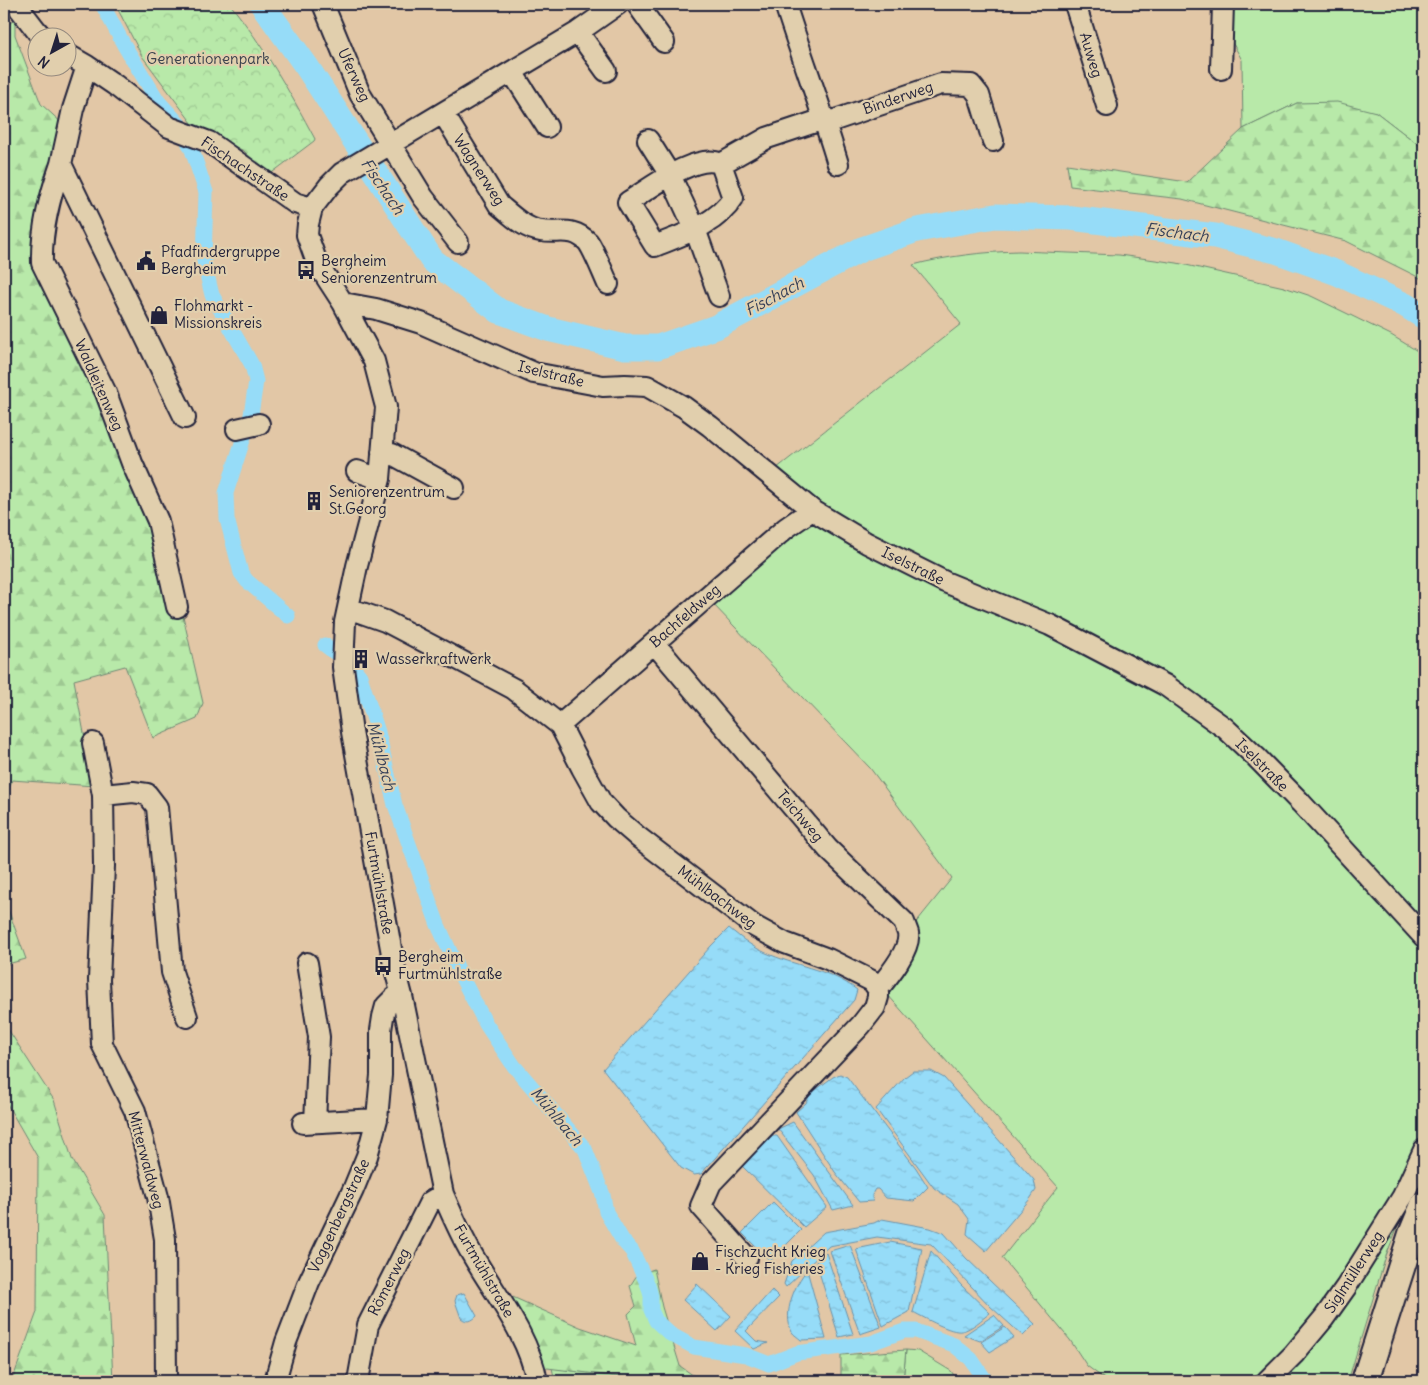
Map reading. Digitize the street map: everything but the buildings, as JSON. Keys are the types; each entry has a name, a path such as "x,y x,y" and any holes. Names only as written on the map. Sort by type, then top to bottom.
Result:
{"main road":[{"path":"1366,1381 1412,1234 1424,1205"}],"street":[{"path":"16,4 34,28"},
{"path":"312,208 329,186 348,169 578,32 618,4"},
{"path":"637,4 664,42"},
{"path":"785,4 838,164"},
{"name":"Auweg","path":"1076,4 1107,106"},
{"path":"1221,69 1223,4"},
{"name":"Uferweg","path":"330,6 360,94 391,144"},
{"path":"578,32 606,71"},
{"name":"Fischachstraße","path":"78,61 115,85 169,127 209,142 295,203 312,208"},
{"name":"Waldleitenweg","path":"87,66 73,109 61,164 51,195 42,244 42,263 106,393 132,463 158,521 177,606"},
{"path":"512,72 547,128"},
{"name":"Binderweg","path":"721,164 766,138 941,84 970,85 979,95 993,141"},
{"name":"Wagnerweg","path":"443,113 499,205 510,215 529,227 541,231 571,231 588,243 608,284"},
{"path":"648,140 670,175 694,229 718,296"},
{"path":"391,144 423,197 458,242"},
{"path":"702,161 716,161 721,164 733,198 727,208 694,229 654,246 628,202 662,182 670,175 702,161"},
{"path":"61,164 184,418"},
{"name":"Furtmühlstraße","path":"312,208 307,235 317,263 343,303 374,362 386,407 380,479 348,608 343,643 343,667 352,732 392,955 443,1194 471,1254 526,1346 537,1381"},
{"name":"Iselstraße","path":"343,303 376,310 421,324 534,373 603,386 647,386 684,407 704,422 812,510 867,543 945,582 1050,625 1166,685 1225,728 1256,758 1301,803 1424,937"},
{"path":"237,428 259,424"},
{"path":"382,452 392,454 454,488"},
{"path":"358,471 380,479"},
{"name":"Bachfeldweg","path":"560,725 786,528 812,510"},
{"name":"Mühlbachweg","path":"348,608 385,621 466,662 514,689 560,725 601,802 638,837 754,926 785,943 828,959 872,981 878,989"},
{"name":"Teichweg","path":"654,643 828,849 904,922 909,935 906,945 894,969 878,989"},
{"name":"Mitterwaldweg","path":"93,743 103,795 104,866 99,980 102,1044 135,1111 158,1198 165,1239 166,1381"},
{"path":"103,795 134,792 147,794 157,807 172,972 187,1017"},
{"path":"307,962 319,1037 309,1122 377,1119"},
{"path":"747,1258 701,1206 711,1183 861,1025 875,1006 878,989"},
{"name":"Voggenbergstraße","path":"275,1381 286,1342 308,1282 353,1190 367,1156 377,1119 383,1017 386,1006 394,998 402,996"},
{"name":"Siglmüllerweg","path":"1267,1381 1318,1326 1346,1287 1403,1196 1424,1150"},
{"name":"Römerweg","path":"358,1381 368,1325 430,1202 443,1194"}],"green space":[{"name":"Generationenpark","path":"115,4 230,4 276,69 315,139 314,141 269,175 244,151 195,127 142,56"},
{"path":"1227,4 1424,4 1424,149 1376,112 1297,103 1243,129 1242,60 1226,31"},
{"path":"15,19 15,35 28,70 28,78 31,78 41,104 65,126 36,235 156,523 169,612 183,616 203,703 197,719 153,738 125,666 74,680 94,786 12,780 4,802 4,28"},
{"path":"1337,102 1376,112 1424,149 1424,280 1346,241 1182,199 1070,186 1067,164 1187,182 1243,129 1297,103"},
{"path":"1019,251 1119,255 1177,263 1284,287 1311,296 1344,312 1391,335 1424,355 1424,1144 1401,1218 1386,1256 1348,1381 1107,1381 1087,1366 1070,1340 1002,1258 1058,1187 887,994 914,925 952,878 870,768 711,602 821,509 772,472 961,324 913,265 965,255"},
{"path":"4,898 26,959 4,965"},
{"path":"4,1023 54,1100 72,1159 105,1215 113,1381 12,1381 37,1312 38,1158 4,1099"},
{"path":"654,1269 662,1307 680,1366 701,1381 636,1381 629,1378 539,1367 506,1294 580,1327 636,1346 628,1314 636,1306 630,1286 637,1275"},
{"path":"906,1350 918,1351 951,1371 958,1381 903,1381"},
{"path":"906,1350 903,1381 841,1381 841,1355"},
{"path":"552,1368 629,1378 636,1381 555,1381"}],"water":[{"path":"729,928 765,953 826,973 857,990 854,1000 701,1174 694,1175 681,1168 603,1069"},
{"path":"913,1071 931,1071 944,1078 1034,1180 1036,1190 1030,1199 986,1251 967,1234 969,1219 958,1204 934,1188 876,1109 905,1077"},
{"path":"840,1074 847,1077 916,1168 928,1187 914,1201 886,1198 878,1189 875,1189 872,1195 873,1201 859,1202 835,1172 796,1112 806,1103 810,1094"},
{"path":"793,1122 853,1205 833,1210 814,1175 778,1129"},
{"path":"771,1136 777,1136 827,1207 804,1227 740,1164"},
{"path":"773,1202 801,1230 770,1261 742,1233"},
{"path":"882,1219 930,1228 944,1233 966,1258 1035,1324 1023,1336 990,1306 931,1244 877,1237 829,1246 786,1287 784,1284 792,1261 824,1232 874,1223"},
{"path":"890,1242 922,1248 909,1312 883,1326 856,1249"},
{"path":"850,1245 881,1327 860,1334 830,1251"},
{"path":"931,1251 961,1285 990,1313 977,1324 962,1331 951,1330 913,1312"},
{"path":"826,1253 853,1334 839,1337 816,1262"},
{"path":"807,1270 826,1339 801,1340 792,1332 789,1324 788,1316 791,1299 798,1283"},
{"path":"697,1284 731,1316 717,1331 683,1300"},
{"path":"772,1290 779,1297 746,1331 756,1341 768,1343 754,1349 735,1331"},
{"path":"464,1293 477,1316 469,1321 461,1318 455,1301 457,1295"},
{"path":"994,1315 1004,1326 980,1341 964,1335"},
{"path":"1005,1327 1014,1337 990,1352 981,1342"}],"waterway":[{"name":"Mühlbach","path":"102,4 158,101 180,125 192,150 206,192 204,262 212,295 252,365 256,381 251,415 226,493 227,519 241,573 247,581 288,616"},
{"name":"Fischach","path":"262,4 307,67 432,260 499,311 548,329 625,347 658,347 716,327 862,249 917,230 995,216 1071,218 1215,236 1276,251 1337,273 1405,305 1424,317"},
{"name":"Mühlbach","path":"325,645 351,665 360,676 378,732 395,805 438,925 461,976 486,1024 514,1066 585,1149 603,1195 606,1212 623,1241 632,1251 648,1285 651,1296 651,1310 656,1321 670,1334 694,1347 746,1355 769,1364 797,1353 871,1343 904,1331 916,1331 954,1345 971,1359 986,1381"}],"place":[{"name":"Pfadfindergruppe Bergheim","path":"146,261"},
{"name":"Bergheim Seniorenzentrum","path":"306,270"},
{"name":"Flohmarkt - Missionskreis","path":"159,315"},
{"name":"Seniorenzentrum St.Georg","path":"314,501"},
{"name":"Wasserkraftwerk","path":"361,659"},
{"name":"Bergheim Furtmühlstraße","path":"383,966"},
{"name":"Fischzucht Krieg - Krieg Fisheries","path":"700,1261"}]}
